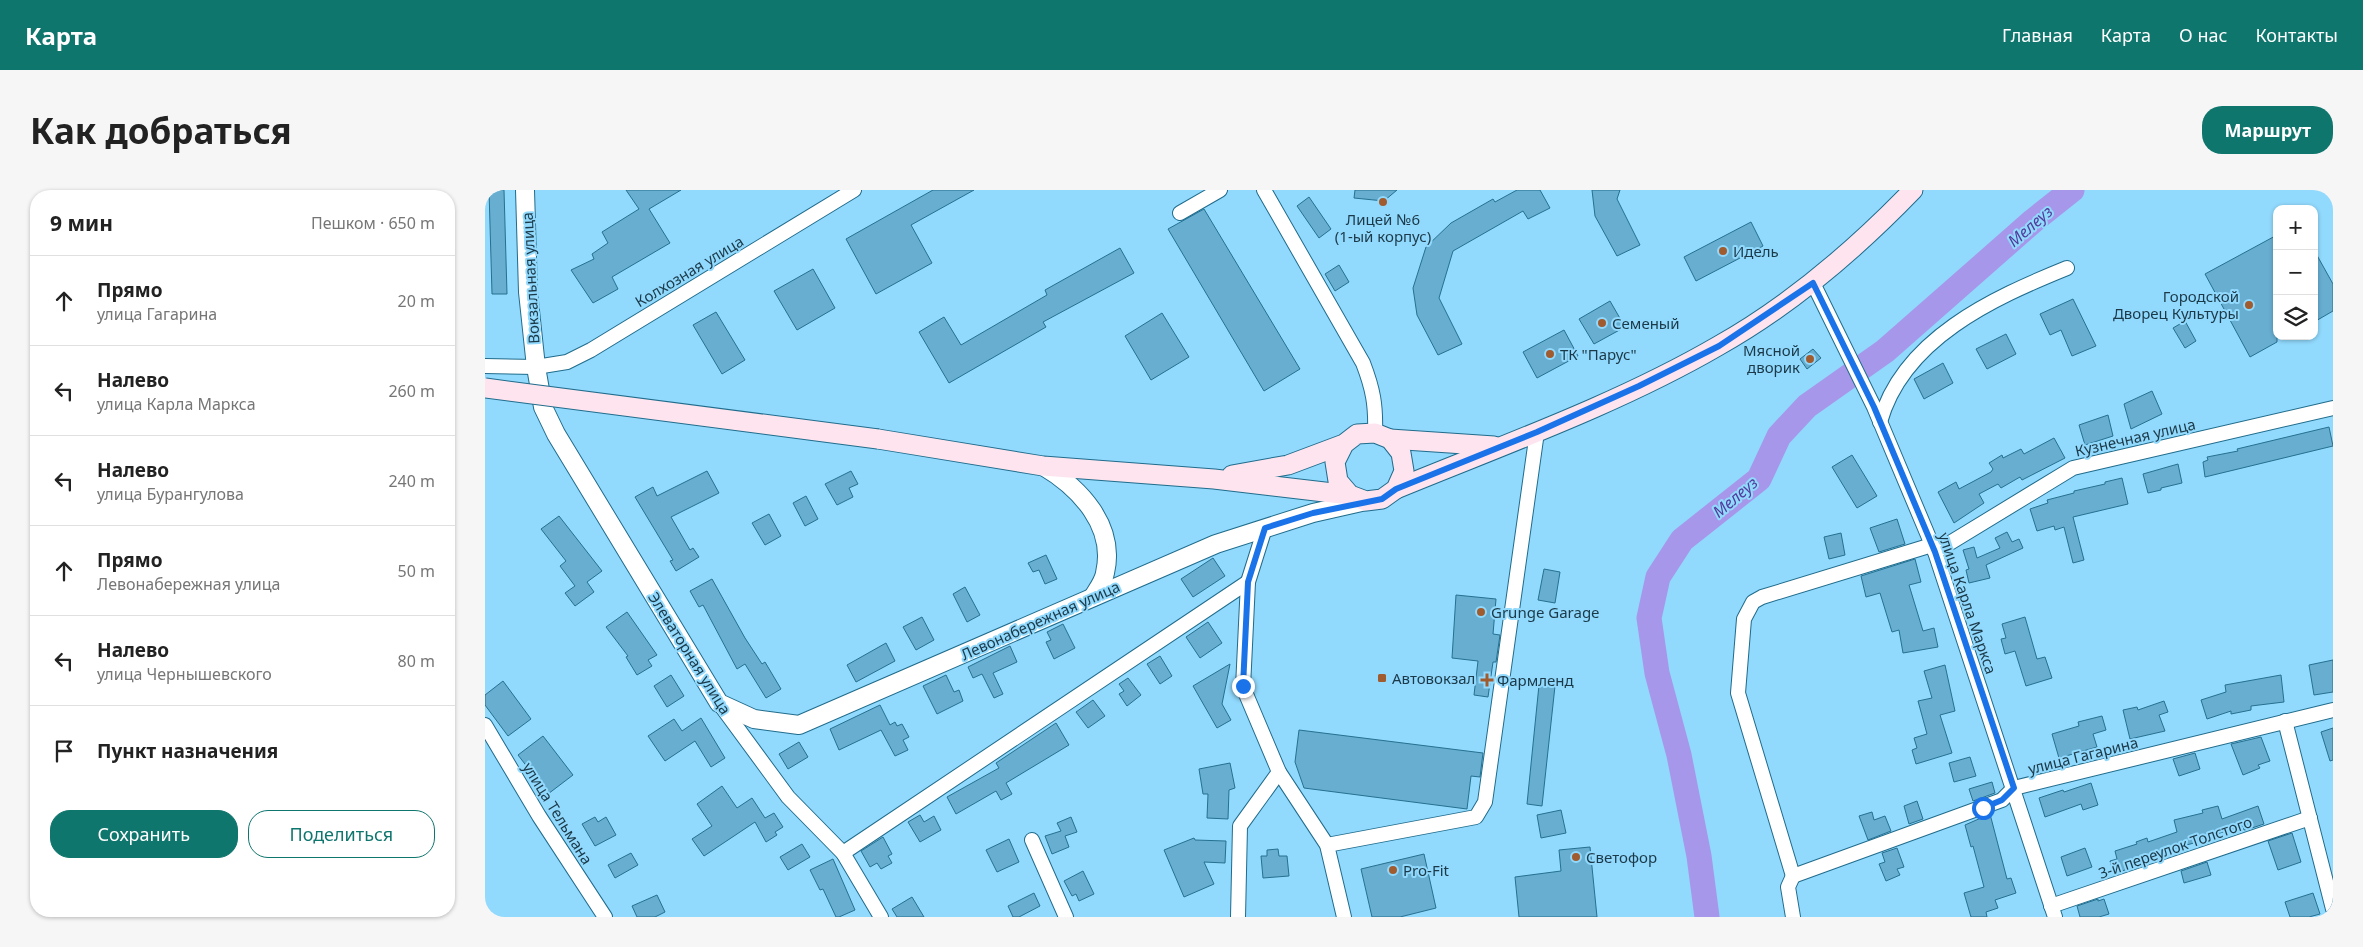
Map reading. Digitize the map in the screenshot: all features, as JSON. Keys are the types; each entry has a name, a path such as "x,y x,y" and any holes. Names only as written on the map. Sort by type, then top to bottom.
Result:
{"main road":[{"path":"485,388 878,439 1043,466 1214,479 1358,498 1382,499 1396,489 1537,432 1639,386 1719,346 1813,283 1879,225 1913,190"},
{"path":"1214,479 1289,465 1344,444 1357,434 1498,447"},
{"path":"1383,436 1401,453 1404,471 1396,489"},
{"path":"1344,444 1335,462 1338,481 1358,498"}],"street":[{"name":"Вокзальная улица","path":"525,190 528,292 536,367"},
{"name":"Колхозная улица","path":"536,367 567,362 591,350 855,190"},
{"path":"1180,213 1220,190"},
{"path":"1264,190 1363,363 1372,386 1383,436"},
{"path":"1880,422 1886,402 1895,386 1921,353 1941,335 2008,293 2067,268"},
{"name":"улица Карла Маркса","path":"1813,283 1874,407 1933,549 2014,788 2053,912"},
{"path":"485,366 536,367"},
{"name":"Элеваторная улица","path":"536,367 543,408 556,434 719,703 788,797 843,853 881,917"},
{"name":"Кузнечная улица","path":"1793,876 1737,693 1744,619 1753,602 1761,597 1933,549 2073,468 2333,408"},
{"path":"1327,845 1476,817 1481,811 1485,802 1537,432"},
{"path":"1043,466 1063,478 1079,492 1093,510 1103,532 1107,556 1105,574 1093,597"},
{"name":"Левонабережная улица","path":"719,703 754,719 799,725 1216,544 1358,498"},
{"path":"1265,528 1248,582 1243,686 1279,772 1327,845 1343,917"},
{"path":"843,853 1248,582"},
{"name":"улица Гагарина","path":"1793,876 2002,800 2014,788 2333,710"},
{"path":"2285,721 2333,909"},
{"name":"улица Тельмана","path":"485,725 539,816 605,917"},
{"path":"1238,917 1241,826 1279,772"},
{"name":"3-й переулок Толстого","path":"2053,912 2310,818"},
{"path":"1032,840 1066,917"},
{"path":"1793,876 1788,887 1793,917"}],"building":[{"path":"489,190 504,190 507,294 492,294"},
{"path":"626,190 681,190 649,209 670,243 612,277 618,289 593,303 571,270 594,259 592,254 608,243 602,232 639,209"},
{"path":"933,190 974,190 911,225 932,263 876,294 846,239"},
{"path":"1355,190 1397,190 1384,201 1354,198"},
{"path":"1517,190 1540,190 1550,208 1528,219 1523,211 1453,251 1439,298 1462,344 1438,355 1417,315 1413,288 1426,247 1451,223 1493,199 1495,202"},
{"path":"1592,190 1620,190 1617,199 1640,245 1617,256 1595,216"},
{"path":"1309,197 1331,229 1319,238 1297,206"},
{"path":"1204,209 1300,369 1264,391 1168,229"},
{"name":"Идель","path":"1751,222 1763,246 1696,281 1684,257"},
{"name":"Городской Дворец Культуры","path":"2273,237 2273,340 2277,340 2277,342 2250,357 2205,274"},
{"path":"1120,248 1134,273 1043,322 1046,327 949,383 919,332 944,317 961,345 1047,295 1045,290"},
{"path":"2318,257 2333,284 2333,311 2318,320"},
{"path":"1339,265 1349,282 1335,291 1325,274"},
{"path":"813,269 835,308 797,330 774,291"},
{"path":"2073,299 2096,346 2072,356 2061,330 2050,335 2040,314"},
{"name":"Семеный","path":"1610,301 1625,327 1594,344 1579,319"},
{"path":"716,312 745,360 722,374 693,325"},
{"path":"1162,313 1189,357 1151,380 1125,336"},
{"path":"2185,321 2196,341 2185,348 2173,328"},
{"name":"ТК \"Парус\"","path":"1564,330 1578,356 1537,378 1523,352"},
{"path":"2006,334 2016,354 1987,369 1976,349"},
{"name":"Мясной дворик","path":"1813,349 1821,358 1807,369 1800,359"},
{"path":"1943,363 1953,383 1924,399 1914,379"},
{"path":"2152,391 2162,414 2131,429 2124,404"},
{"path":"2108,415 2113,436 2085,445 2079,425"},
{"path":"2329,427 2333,446 2205,477 2203,462 2208,460 2207,457 2238,451 2237,449"},
{"path":"2054,438 2065,458 2022,480 2020,477 2001,488 1998,484 1979,494 1984,503 1954,523 1938,492 1956,482 1959,489 1991,472 1993,469 1989,463 2002,455 2003,458 2021,449 2024,454"},
{"path":"1852,455 1877,496 1857,508 1832,467"},
{"path":"2178,464 2182,483 2148,493 2143,474"},
{"path":"707,471 719,493 671,517 690,550 693,548 699,557 676,571 670,561 673,560 635,497 653,487 657,496"},
{"path":"851,471 858,484 849,488 853,497 837,505 825,484"},
{"path":"2122,478 2128,504 2073,517 2084,560 2073,563 2064,527 2055,530 2054,526 2037,531 2030,509 2048,503 2047,500"},
{"path":"806,496 818,519 805,526 793,503"},
{"path":"769,514 781,536 765,545 752,523"},
{"path":"559,516 602,571 587,582 594,592 575,606 565,593 575,586 560,566 566,561 541,529"},
{"path":"1897,519 1905,544 1879,552 1870,528"},
{"path":"2007,532 2012,542 2019,539 2023,548 1986,565 1990,578 1969,583 1966,570 1969,569 1963,550 1974,547 1977,558 2000,548 1995,538"},
{"path":"1841,533 1845,555 1829,559 1824,537"},
{"path":"1046,555 1057,579 1045,584 1039,570 1033,572 1028,563"},
{"path":"1213,558 1225,576 1193,597 1181,579"},
{"path":"1915,559 1921,582 1909,585 1923,631 1934,628 1938,647 1903,653 1899,630 1892,632 1880,593 1866,597 1861,576"},
{"path":"1544,569 1560,572 1555,603 1538,600"},
{"path":"712,579 745,638 762,664 765,662 781,689 766,698 745,664 737,669 703,605 699,607 690,591"},
{"path":"965,587 980,615 967,622 953,594"},
{"path":"1456,595 1496,599 1493,634 1500,635 1496,662 1493,662 1488,697 1474,695 1478,661 1452,658"},
{"path":"627,612 657,655 648,660 652,666 637,675 626,657 628,656 606,627"},
{"path":"922,617 934,640 916,650 903,627"},
{"path":"2025,617 2037,659 2045,657 2052,678 2026,686 2015,651 2005,654 2001,639 2006,638 2002,624"},
{"path":"1208,622 1222,643 1200,658 1186,637"},
{"path":"1063,624 1075,648 1054,659 1046,642 1051,640 1047,632"},
{"path":"886,643 895,661 856,682 847,665"},
{"path":"1010,646 1017,662 993,673 1003,694 994,698 982,674 973,678 968,667"},
{"path":"1160,656 1172,676 1160,684 1147,664"},
{"path":"2333,660 2333,692 2314,695 2309,665"},
{"path":"1230,664 1222,704 1231,720 1217,728 1193,686"},
{"path":"1945,665 1955,711 1940,715 1952,753 1916,764 1912,750 1917,748 1914,738 1927,734 1918,701 1932,698 1924,671"},
{"path":"671,675 684,696 667,707 654,686"},
{"path":"946,675 954,692 959,690 963,701 937,714 923,686"},
{"path":"2281,675 2284,702 2251,706 2251,710 2231,714 2231,711 2207,719 2201,700 2226,692 2225,685"},
{"path":"1128,678 1141,695 1127,706 1119,694 1124,691 1119,684"},
{"path":"503,681 531,719 508,736 485,705 485,695"},
{"path":"1539,685 1555,686 1542,806 1527,804"},
{"path":"1093,700 1105,716 1088,728 1076,712"},
{"path":"2164,701 2168,712 2159,715 2165,731 2130,739 2123,710 2137,707 2138,710"},
{"path":"880,705 890,725 895,722 897,726 902,724 909,737 903,740 908,750 895,756 881,730 839,750 830,729"},
{"path":"2102,716 2106,730 2093,734 2097,747 2059,758 2052,734 2079,726 2078,722"},
{"path":"701,718 725,758 711,767 695,741 665,761 648,736 674,719 682,731"},
{"path":"1056,723 1069,745 1006,783 1012,794 1001,800 996,791 956,814 947,797 999,768 996,763"},
{"path":"2333,728 2333,760 2330,761 2321,732"},
{"path":"1299,730 1483,753 1480,777 1471,776 1467,809 1304,788 1295,762"},
{"path":"543,736 573,775 548,794 518,755"},
{"path":"2261,737 2270,761 2258,765 2260,768 2243,775 2231,744"},
{"path":"799,742 808,757 788,769 779,754"},
{"path":"2195,753 2200,769 2179,776 2173,759"},
{"path":"1970,757 1976,776 1954,782 1949,763"},
{"path":"1230,763 1235,788 1229,790 1228,819 1207,818 1208,794 1203,794 1199,769"},
{"path":"1992,782 1995,793 1973,801 1969,789"},
{"path":"2091,783 2098,805 2083,810 2081,804 2045,817 2039,798"},
{"path":"722,786 737,808 752,798 765,818 774,813 783,827 775,832 777,835 766,842 755,822 704,856 692,839 712,826 697,804"},
{"path":"1917,801 1923,819 1909,824 1904,806"},
{"path":"2218,806 2222,819 2258,806 2264,824 2244,830 2243,826 2200,839 2201,841 2165,851 2166,855 2114,874 2110,861 2117,859 2115,851 2137,844 2136,842 2147,838 2148,842 2177,832 2174,820 2203,813 2202,810"},
{"path":"1561,810 1566,833 1541,838 1537,815"},
{"path":"1872,812 1874,820 1885,816 1891,831 1868,840 1859,816"},
{"path":"1990,814 2007,879 2011,878 2016,893 1995,900 1998,908 1986,912 1987,917 1971,917 1964,893 1984,887 1965,825"},
{"path":"920,815 924,822 934,816 941,830 920,842 908,822"},
{"path":"595,817 598,822 606,817 616,835 595,846 582,824"},
{"path":"1071,817 1077,832 1065,836 1069,847 1052,854 1045,836 1061,831 1057,823"},
{"path":"2292,833 2301,862 2278,870 2268,841"},
{"path":"883,837 892,854 888,856 892,863 881,869 877,863 870,867 861,851"},
{"path":"1194,838 1195,840 1226,841 1225,863 1204,862 1214,884 1184,897 1164,850"},
{"path":"1009,839 1019,862 997,872 986,850"},
{"path":"802,844 810,857 788,870 780,857"},
{"path":"1590,847 1597,917 1519,917 1515,877 1561,871 1559,850"},
{"path":"1897,848 1904,867 1897,869 1900,875 1886,881 1879,864 1885,862 1882,853"},
{"path":"2085,848 2092,867 2067,876 2061,857"},
{"path":"1278,849 1279,856 1287,856 1289,876 1263,878 1261,856 1267,856 1267,850"},
{"path":"631,853 638,865 615,878 608,865"},
{"path":"1424,854 1436,908 1400,917 1372,917 1361,869"},
{"path":"833,859 855,910 839,917 836,917 823,889 820,890 810,870"},
{"path":"2207,862 2211,875 2184,883 2181,871"},
{"path":"1083,871 1094,894 1079,901 1076,894 1072,896 1064,881"},
{"path":"1034,893 1040,906 1019,917 1013,917 1008,906"},
{"path":"2313,893 2320,914 2309,917 2290,917 2285,902"},
{"path":"657,895 665,912 655,917 637,917 632,906"},
{"path":"912,897 924,917 897,917 892,909"},
{"path":"2098,899 2098,901 2104,899 2109,914 2099,917 2080,917 2077,906"}],"waterway":[{"name":"Мелеуз","path":"1707,917 1699,856 1679,755 1657,673 1649,618 1658,577 1682,540 1759,479 1779,436 1807,406 1885,351 2033,221 2072,190"}],"place":[{"name":"Лицей №6 (1-ый корпус)","path":"1383,202"},
{"name":"Идель","path":"1723,251"},
{"name":"Городской Дворец Культуры","path":"2249,305"},
{"name":"Семеный","path":"1602,323"},
{"name":"ТК \"Парус\"","path":"1550,354"},
{"name":"Мясной дворик","path":"1810,359"},
{"name":"Grunge Garage","path":"1481,612"},
{"name":"Автовокзал","path":"1382,678"},
{"name":"Фармленд","path":"1487,680"},
{"name":"Светофор","path":"1576,857"},
{"name":"Pro-Fit","path":"1393,870"}],"route":[{"path":"1243,686 1248,582 1265,528 1313,513 1382,499 1396,489 1537,432 1639,386 1719,346 1813,283 1874,407 1935,552 2014,788 2002,800 1983,808"}]}
